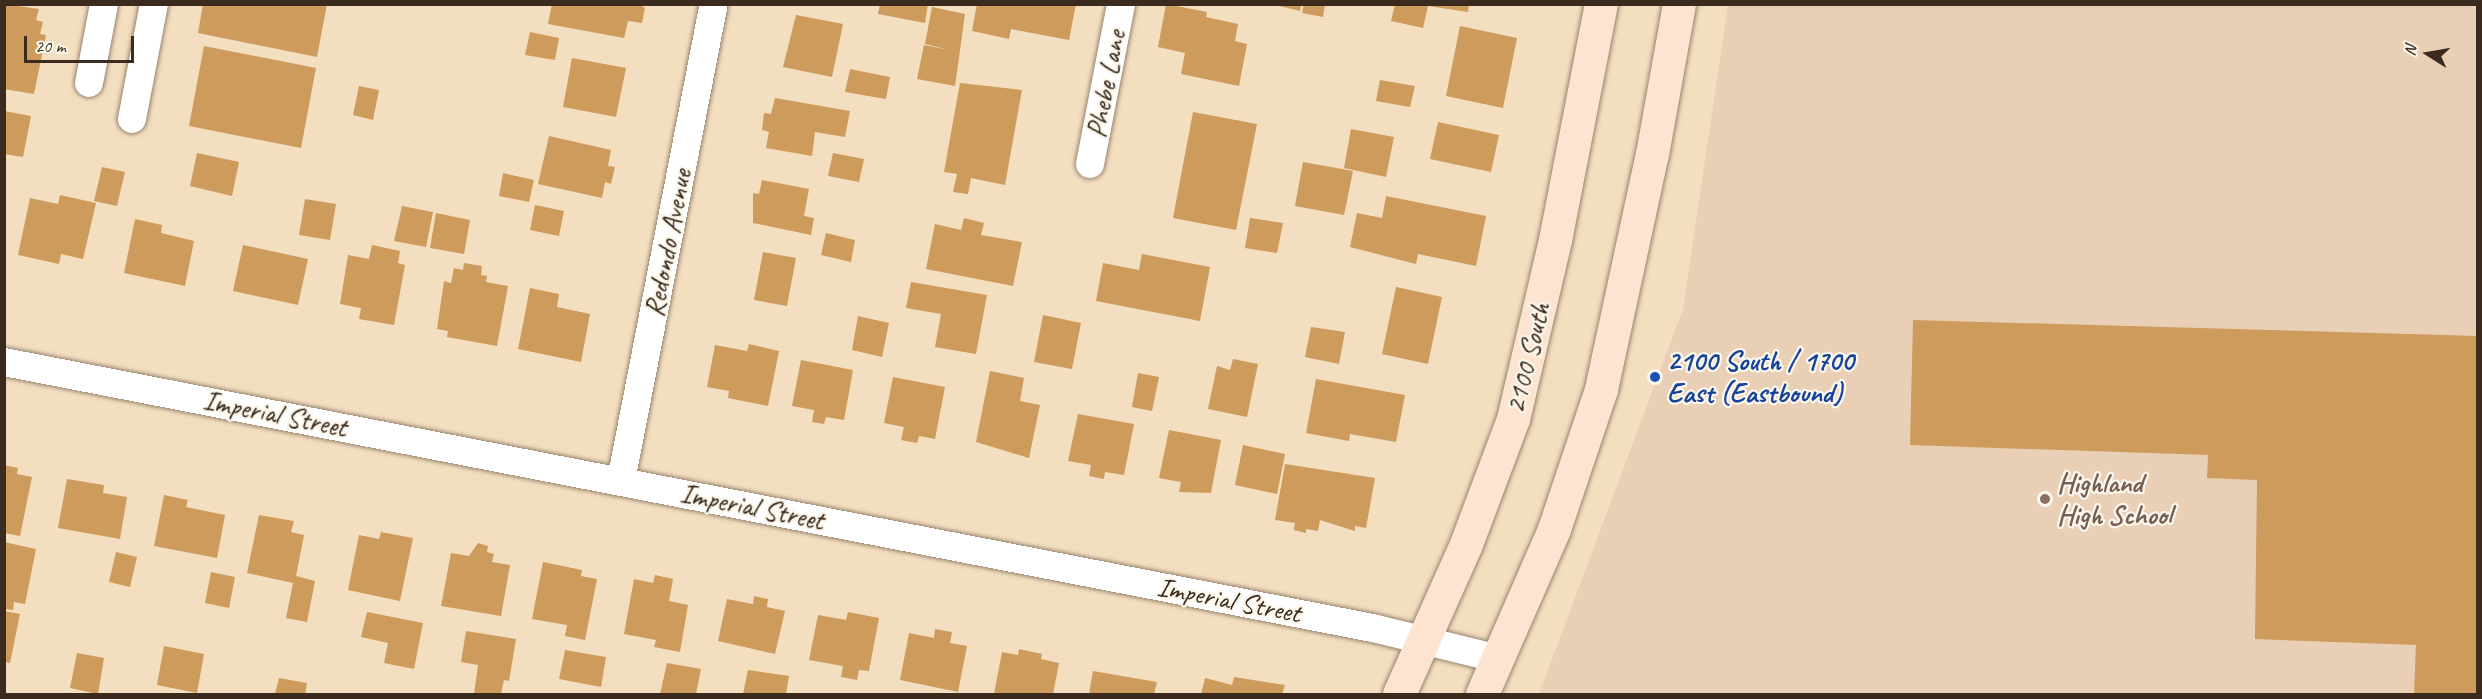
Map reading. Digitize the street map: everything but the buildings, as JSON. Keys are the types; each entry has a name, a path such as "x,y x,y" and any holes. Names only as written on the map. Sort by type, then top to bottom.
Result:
{"main road":[{"name":"2100 South","path":"1399,694 1425,639 1487,492 1513,419 1555,240 1601,4"},
{"path":"1482,694 1554,529 1601,389 1652,154 1679,4"}],"street":[{"path":"89,83 104,4"},
{"path":"132,119 154,4"},
{"name":"Redondo Avenue","path":"621,481 714,4"},
{"name":"Phebe Lane","path":"1090,164 1121,4"},
{"name":"Imperial Street","path":"4,362 1425,639 1499,659"}],"shaded area":[{"name":"Highland High School","path":"1728,5 2477,5 2477,694 1539,694 1683,309"}],"place":[{"name":"2100 South / 1700 East (Eastbound)","path":"1655,377"},
{"name":"Highland High School","path":"2045,499"}]}
